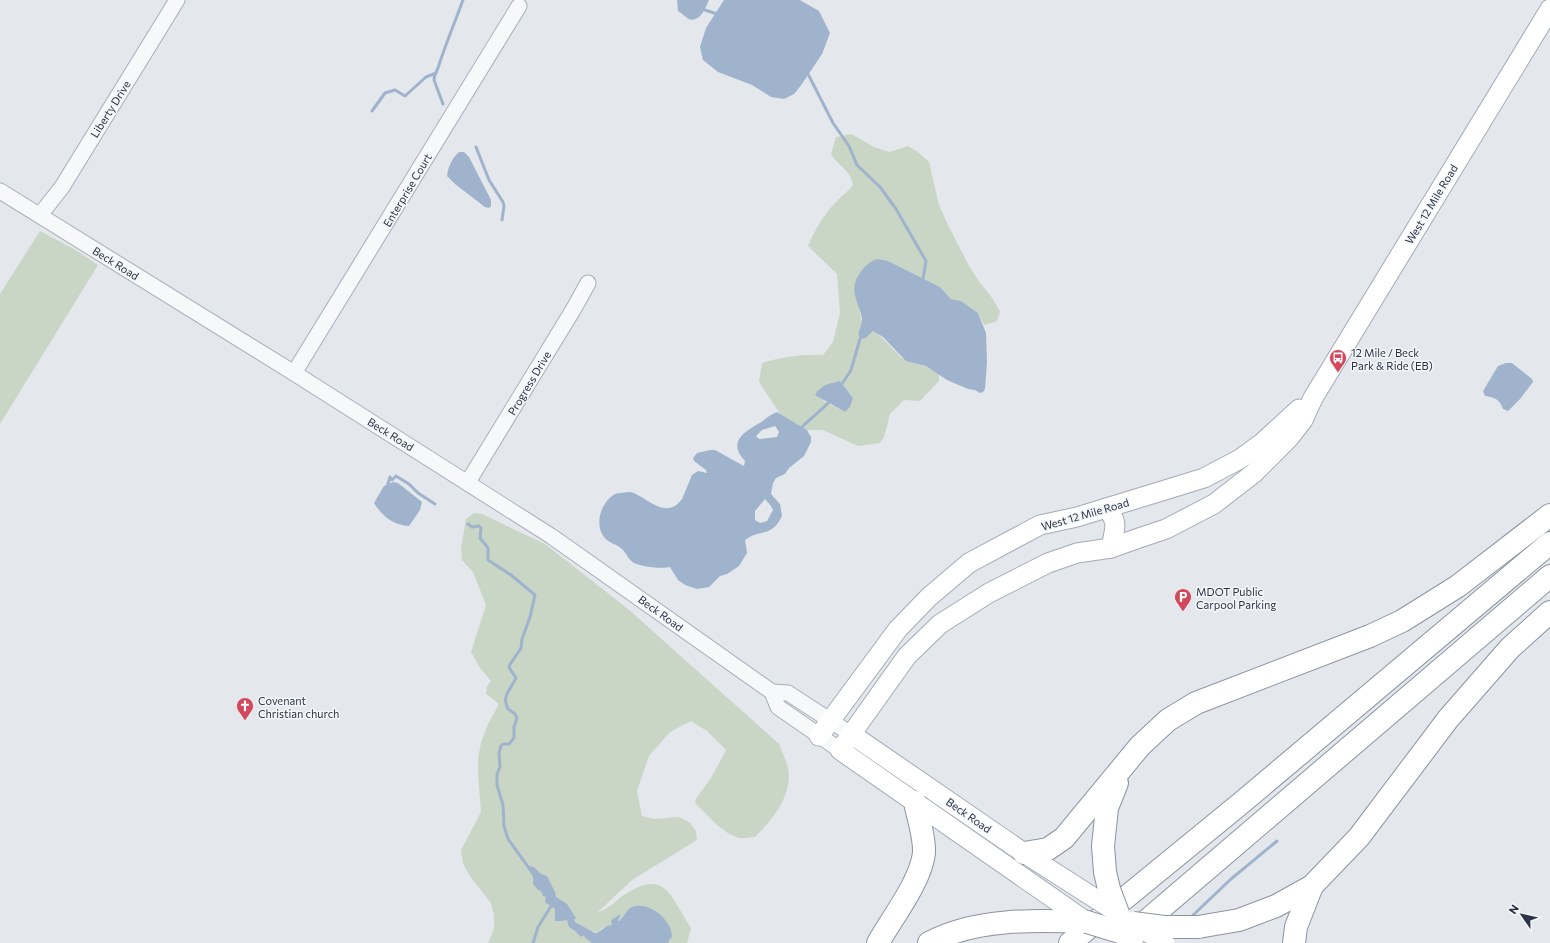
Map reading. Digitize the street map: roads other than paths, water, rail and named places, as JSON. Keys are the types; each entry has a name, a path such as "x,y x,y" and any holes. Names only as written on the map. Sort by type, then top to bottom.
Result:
{"highway":[{"path":"1024,853 1048,849 1064,838 1140,746 1168,720 1196,703 1357,641 1402,621 1458,586 1550,515"},
{"path":"1070,943 1258,789 1550,543"},
{"path":"1118,931 1550,576"},
{"path":"1118,931 1164,927 1198,927 1239,920 1276,906 1312,886 1358,837 1448,719 1510,648 1550,612"},
{"path":"1118,931 1105,872 1103,846 1107,808 1120,777 1140,746"},
{"path":"878,943 918,876 924,852 915,802"},
{"path":"1294,943 1296,927 1312,886"},
{"path":"1085,892 1118,931"},
{"path":"929,943 970,927 1058,914 1156,943"}],"main road":[{"name":"West 12 Mile Road","path":"840,750 907,656 940,624 989,593 1048,564 1077,553 1110,548 1166,529 1214,504 1254,473 1289,438 1303,420 1313,398 1550,9"},
{"name":"West 12 Mile Road","path":"819,736 898,628 929,597 969,563 1040,525 1106,508 1204,478 1240,459 1262,443 1313,398"},
{"path":"1204,478 1203,488 1206,496 1214,504"},
{"path":"1106,508 1112,515 1115,522 1110,548"},
{"name":"Beck Road","path":"851,734 1024,853 1085,892"},
{"name":"Beck Road","path":"840,750 915,802 1058,914"},
{"path":"1118,931 1165,943"}],"street":[{"name":"Liberty Drive","path":"40,215 62,187 177,0"},
{"name":"Enterprise Court","path":"294,373 519,6"},
{"name":"Beck Road","path":"0,191 468,482 551,536 772,692 788,693 851,734"},
{"name":"Progress Drive","path":"468,482 588,283"},
{"name":"Beck Road","path":"772,692 778,707 840,750"}],"water":[{"path":"677,0 709,0 702,14 693,20 678,11"},
{"path":"724,0 800,0 819,11 830,33 822,54 794,94 784,99 771,97 752,85 718,72 703,60 700,47 706,28"},
{"path":"459,152 464,152 469,157 491,200 491,206 489,208 485,207 447,176 448,169 454,157"},
{"path":"877,259 888,261 940,287 951,299 961,301 978,313 986,333 987,362 985,389 983,392 980,393 975,390 968,389 947,380 926,366 906,361 883,337 873,331 866,338 860,339 859,331 862,318 854,290 856,279 869,263"},
{"path":"1506,363 1512,363 1532,379 1533,382 1520,399 1508,411 1503,409 1497,400 1492,397 1485,396 1483,391 1498,366"},
{"path":"840,381 853,398 850,407 845,412 815,395 826,385"},
{"path":"777,412 807,430 811,437 811,442 804,456 789,468 785,474 776,478 773,483 771,494 780,504 782,516 774,528 769,531 750,536 745,540 747,553 739,566 727,574 720,576 709,587 697,589 685,585 678,580 670,567 662,568 642,566 634,563 622,549 604,537 601,532 599,520 600,514 606,502 615,494 630,492 662,508 669,508 676,505 682,499 692,475 698,471 707,473 706,470 694,461 693,458 697,453 715,450 744,466 745,461 740,455 737,444 739,439 747,431","holes":["775,426 779,432 777,437 759,439 756,436 762,430","765,499 773,510 767,521 760,523 755,520 755,511"]},
{"path":"393,482 398,483 422,502 420,510 409,526 393,522 381,512 374,503 384,486"},
{"path":"529,866 534,867 541,874 547,876 556,897 567,904 576,918 574,920 575,922 595,933 607,926 612,925 611,920 621,914 618,920 619,921 630,908 642,906 649,907 665,920 669,925 672,937 668,943 592,943 585,938 584,935 581,937 569,927 567,920 555,921 555,909 545,902 546,897 543,896 541,891 538,890 533,884 533,875 528,868"}],"waterway":[{"path":"443,104 434,78 463,0"},
{"path":"702,9 717,14"},
{"path":"807,72 833,123 849,146 857,165 880,187 896,209 926,261 923,279"},
{"path":"372,111 385,93 395,90 405,96 426,77 436,73"},
{"path":"476,147 489,180 503,202 504,206 502,220"},
{"path":"840,387 851,370 860,339"},
{"path":"802,427 830,401"},
{"path":"387,487 390,477 392,480 396,476 435,504"},
{"path":"468,524 472,527 479,526 481,528 480,538 488,548 488,560 511,575 535,595 530,617 522,639 521,648 509,666 516,678 506,696 506,704 508,709 515,714 517,718 514,727 514,738 509,744 503,744 501,746 499,753 500,767 497,774 497,785 503,805 504,826 508,839 534,875"},
{"path":"1190,918 1231,879 1277,841"},
{"path":"533,943 538,927 553,903"}],"place":[{"name":"12 Mile / Beck Park & Ride (EB)","path":"1338,373"},
{"name":"MDOT Public Carpool Parking","path":"1183,612"},
{"name":"Covenant Christian church","path":"245,721"}]}
